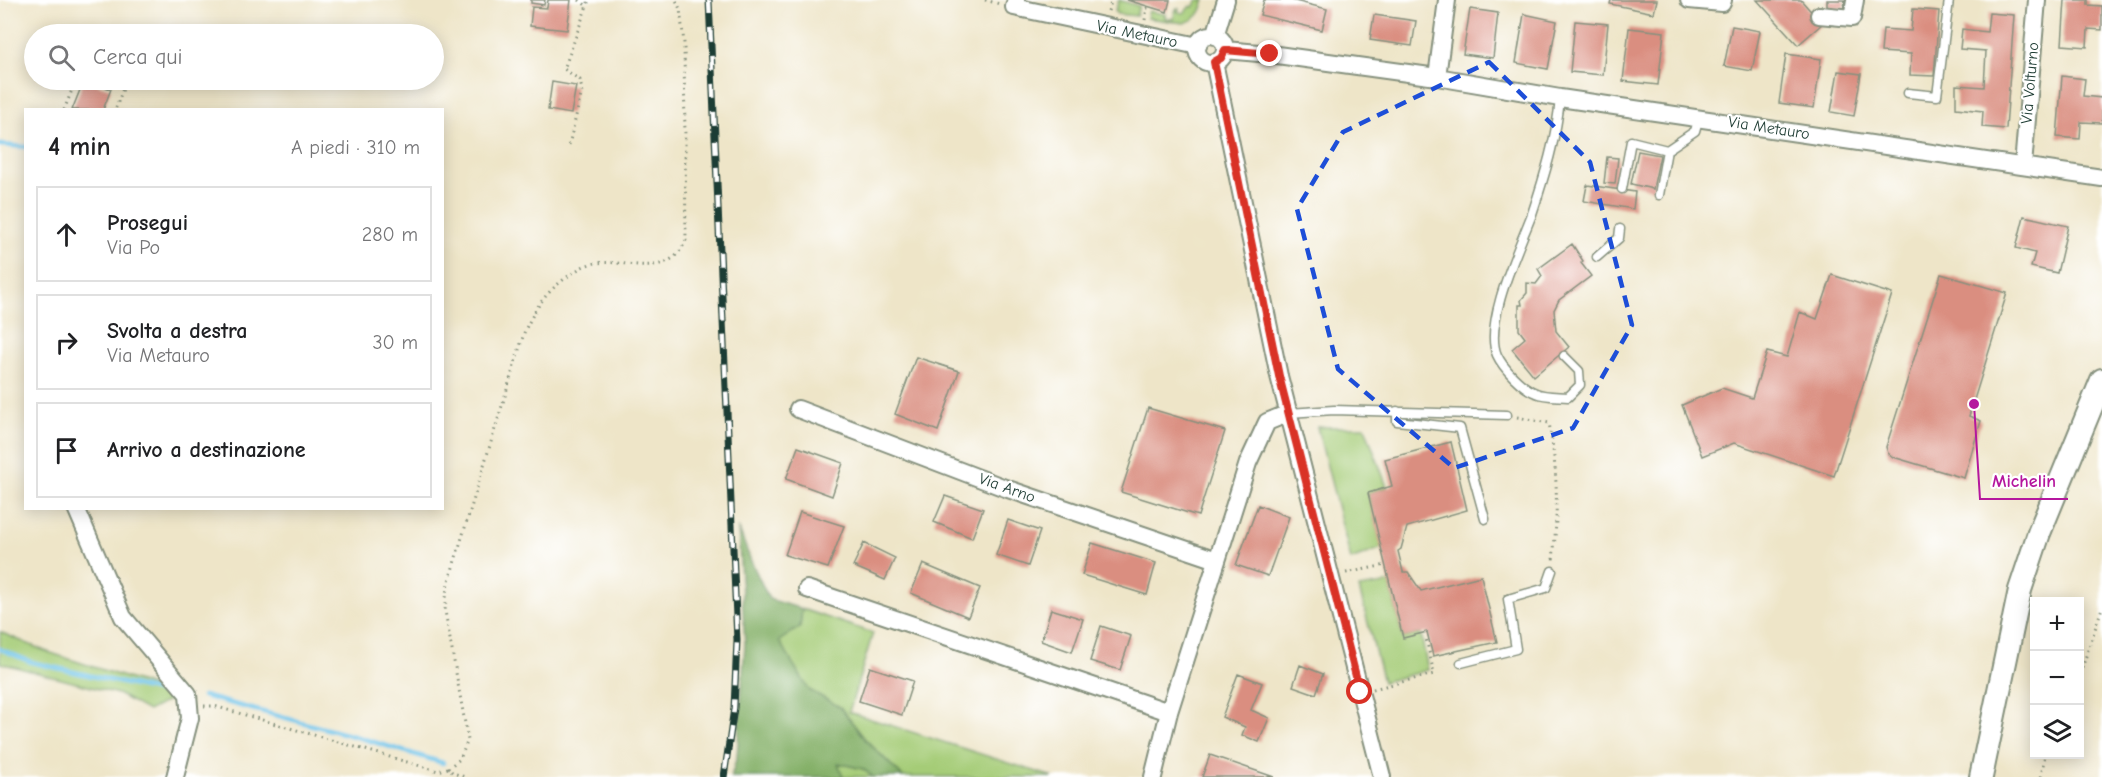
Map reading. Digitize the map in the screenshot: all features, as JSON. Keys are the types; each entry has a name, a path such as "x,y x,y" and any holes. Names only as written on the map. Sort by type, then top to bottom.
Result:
{"main road":[{"path":"1981,777 2020,590 2039,533 2102,380"}],"street":[{"name":"Via Metauro","path":"1016,0 1014,7 1198,46"},
{"path":"1226,0 1218,50 1279,376 1382,777"},
{"path":"1437,77 1448,0"},
{"path":"1689,0 1722,3 1723,0"},
{"path":"1819,15 1852,18 1855,0"},
{"name":"Via Volturno","path":"2023,166 2037,0"},
{"name":"Via Metauro","path":"1211,35 1218,50 1209,63 1201,59 1197,51 1202,39 1211,35"},
{"name":"Via Metauro","path":"1218,50 1270,54 1437,77 1560,98 2102,178"},
{"name":"Via Arno","path":"798,409 1005,488 1217,560"},
{"path":"1154,777 1169,712 1248,463 1267,422 1289,413"},
{"path":"77,510 123,617 188,694 190,718 175,777"},
{"path":"807,590 1169,712"}],"lane":[{"path":"1908,93 1937,96 1949,0"},
{"path":"1560,98 1558,121 1545,167 1532,212 1503,288 1494,331 1496,354 1510,374 1536,393 1568,398 1580,385 1579,371 1564,356"},
{"path":"1659,195 1667,150 1695,131 1699,117"},
{"path":"1622,189 1631,141 1667,150"},
{"path":"1597,257 1618,238 1620,230"},
{"path":"1289,413 1334,410 1507,415"},
{"path":"1397,411 1398,421 1460,428 1485,519"},
{"path":"1461,663 1516,649 1508,599 1546,588 1552,571"}],"path":[{"path":"579,0 587,6"},
{"path":"569,145 582,91 580,80 564,69 589,0"},
{"path":"190,705 214,706 438,771 448,768 460,759 468,741 445,611 447,587 525,330 542,298 554,286 577,270 586,265 602,263 660,265 670,261 683,247 686,240 684,43 680,9 676,0"},
{"path":"1145,18 1147,8 1151,8"},
{"path":"65,108 72,90"},
{"path":"116,108 122,90"},
{"path":"1507,415 1549,423 1556,463 1558,514 1552,571"},
{"path":"1330,576 1386,565"},
{"path":"2084,660 2102,608"},
{"path":"1360,692 1434,674 1426,638"},
{"path":"2041,777 2043,759"},
{"path":"448,768 453,773 465,777"}],"highlighted area":[{"path":"1489,62 1590,162 1632,325 1573,428 1454,468 1338,369 1297,209 1343,132"}],"green space":[{"path":"1119,0 1139,6 1136,16 1117,14 1115,11"},
{"path":"1197,0 1205,0 1202,9 1193,20 1184,23 1147,18 1149,11 1165,14 1165,18 1173,19 1176,9 1184,13 1190,6 1193,7"},
{"path":"1317,427 1365,427 1387,487 1368,493 1382,548 1351,560"},
{"path":"738,527 769,599 802,609 800,627 779,641 809,690 840,707 865,739 903,777 873,777 863,769 838,763 843,777 731,777 737,756 745,644"},
{"path":"1390,583 1403,638 1421,634 1428,670 1383,682 1359,588"},
{"path":"802,609 873,633 849,712 1053,777 903,777 865,739 840,707 809,690 778,641 800,627"},
{"path":"0,632 45,651 179,695 148,711 118,694 0,663"},
{"path":"837,763 863,769 873,777 843,777"}],"building":[{"path":"531,0 545,0 544,5 531,3"},
{"path":"548,0 571,0 567,30 530,26 532,7 547,8"},
{"path":"1127,0 1170,0 1167,12"},
{"path":"1264,0 1291,0 1327,9 1322,30 1260,15"},
{"path":"1611,0 1657,0 1654,13 1610,4"},
{"path":"1757,0 1801,0 1822,24 1798,45"},
{"path":"1827,0 1845,0 1844,9 1827,7"},
{"path":"2065,0 2088,0 2088,5 2102,6 2102,30 2088,29 2087,47 2062,45"},
{"path":"1470,9 1498,13 1493,58 1463,54"},
{"path":"1913,9 1939,11 1934,76 1910,75 1911,54 1881,52 1883,29 1911,31"},
{"path":"1989,13 2014,15 2006,129 1982,127 1983,111 1956,108 1956,85 1984,87 1986,51 1960,49 1962,29 1987,32"},
{"path":"1524,14 1557,21 1548,69 1516,63"},
{"path":"1374,15 1416,21 1412,46 1370,40"},
{"path":"1575,21 1608,24 1603,75 1570,72"},
{"path":"1732,26 1760,31 1752,71 1724,66"},
{"path":"1629,28 1664,32 1658,85 1623,81"},
{"path":"1786,54 1821,59 1814,108 1779,103"},
{"path":"1838,71 1861,74 1854,116 1831,112"},
{"path":"2062,76 2085,79 2083,96 2102,98 2102,123 2081,122 2080,139 2057,137"},
{"path":"552,82 576,86 571,114 548,110"},
{"path":"80,90 111,90 104,108 73,108"},
{"path":"1638,151 1660,155 1653,189 1631,184"},
{"path":"1607,157 1618,158 1615,184 1604,183"},
{"path":"1587,185 1635,192 1633,209 1584,201"},
{"path":"2024,216 2068,226 2057,273 2031,267 2035,253 2016,248"},
{"path":"1572,244 1583,261 1581,263 1591,276 1559,300 1554,310 1556,331 1569,347 1534,376 1512,349 1525,338 1519,330 1519,305 1522,305 1521,300 1527,293 1527,283 1536,284 1542,276 1538,269"},
{"path":"1941,274 2007,293 1969,416 1981,421 1964,478 1893,457 1888,453 1886,447"},
{"path":"1832,275 1892,294 1834,476 1734,443 1702,456 1682,405 1722,388 1752,398 1767,352 1787,357 1800,312 1817,319"},
{"path":"916,357 959,371 938,431 895,414"},
{"path":"1148,408 1225,431 1198,516 1121,492"},
{"path":"1451,442 1467,510 1407,527 1401,549 1398,551 1403,572 1408,572 1421,591 1481,576 1497,642 1433,656 1427,632 1403,638 1368,493 1392,486 1385,459"},
{"path":"798,447 843,463 832,496 786,479"},
{"path":"945,496 983,509 972,538 934,522"},
{"path":"1258,505 1289,517 1268,576 1236,565"},
{"path":"800,512 844,526 828,568 785,555"},
{"path":"1008,520 1040,531 1028,566 996,555"},
{"path":"864,543 895,558 885,580 853,566"},
{"path":"1092,543 1156,563 1147,595 1082,575"},
{"path":"923,564 980,588 968,617 911,593"},
{"path":"1051,609 1083,619 1072,652 1041,641"},
{"path":"1101,626 1131,636 1120,670 1090,661"},
{"path":"1300,665 1323,674 1316,694 1293,686"},
{"path":"870,667 913,681 902,715 859,701"},
{"path":"1238,674 1262,683 1251,710 1269,718 1259,742 1242,735 1245,727 1222,717"},
{"path":"1210,755 1274,777 1202,777"}],"waterway":[{"path":"0,145 24,147"},
{"path":"0,649 31,662 183,697"},
{"path":"203,696 361,738 443,763"}],"railway":[{"path":"709,0 737,640 734,708 724,777"}],"place":[{"name":"Michelin","path":"1974,404"}],"route":[{"path":"1270,54 1225,50 1221,58 1214,62 1279,376 1360,692"}]}
